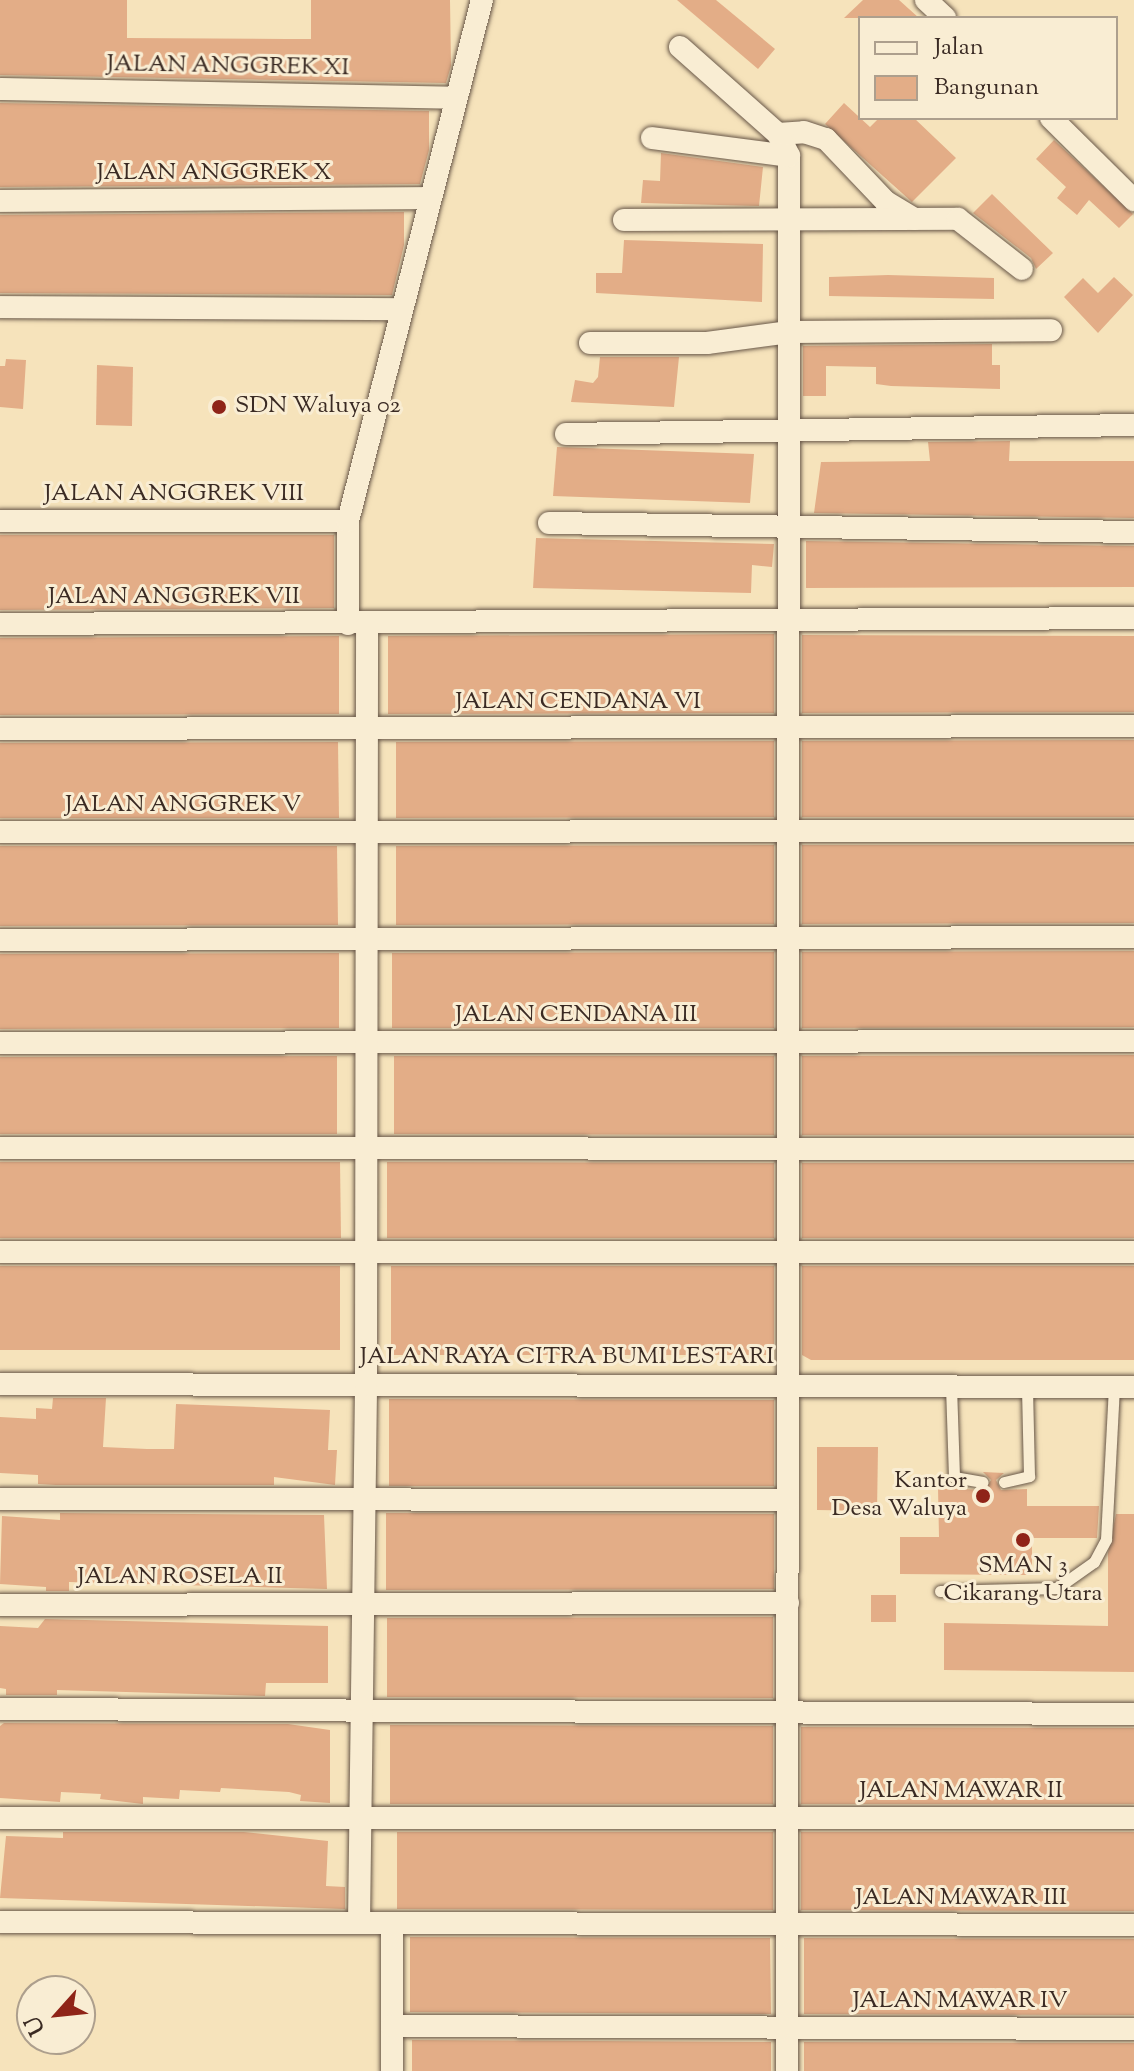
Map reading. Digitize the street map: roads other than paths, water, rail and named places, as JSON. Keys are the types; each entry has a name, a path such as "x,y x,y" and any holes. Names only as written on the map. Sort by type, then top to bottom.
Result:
{"street":[{"path":"359,1923 362,1499 366,1385 363,1251 366,729 348,521 482,0"},
{"path":"926,0 943,16"},
{"path":"680,47 778,134 789,156 787,2071"},
{"name":"JALAN ANGGREK XI","path":"0,89 456,98"},
{"path":"1053,120 1134,200"},
{"path":"778,134 804,132 826,139 886,202 915,220"},
{"path":"652,138 789,156"},
{"name":"JALAN ANGGREK X","path":"0,201 429,198"},
{"path":"624,220 958,219 1022,269"},
{"path":"0,307 402,309"},
{"path":"590,343 707,343 789,332 1051,330"},
{"path":"566,434 790,434 1066,423 1134,425"},
{"name":"JALAN ANGGREK VIII","path":"0,521 348,521"},
{"path":"549,523 1134,532"},
{"name":"JALAN ANGGREK VII","path":"0,624 358,625 1134,618"},
{"name":"JALAN CENDANA VI","path":"0,729 1134,726"},
{"name":"JALAN ANGGREK V","path":"0,832 1134,831"},
{"path":"0,940 1134,937"},
{"name":"JALAN CENDANA III","path":"0,1043 1134,1041"},
{"path":"0,1148 1134,1149"},
{"path":"0,1252 1134,1252"},
{"name":"JALAN RAYA CITRA BUMI LESTARI","path":"0,1384 1124,1387"},
{"path":"0,1499 788,1500"},
{"name":"JALAN ROSELA II","path":"0,1605 788,1603"},
{"path":"0,1709 1134,1714"},
{"name":"JALAN MAWAR II","path":"0,1818 1134,1818"},
{"name":"JALAN MAWAR III","path":"0,1922 1134,1925"},
{"path":"392,1923 392,2071"},
{"name":"JALAN MAWAR IV","path":"392,2026 1134,2029"}],"lane":[{"path":"951,1386 954,1477 983,1482"},
{"path":"1004,1482 1029,1476 1027,1387"},
{"path":"940,1591 1057,1588 1094,1562 1106,1539 1124,1387"}],"place":[{"name":"SDN Waluya 02","path":"219,407"},
{"name":"Kantor Desa Waluya","path":"983,1496"},
{"name":"SMAN 3 Cikarang Utara","path":"1023,1540"}]}
